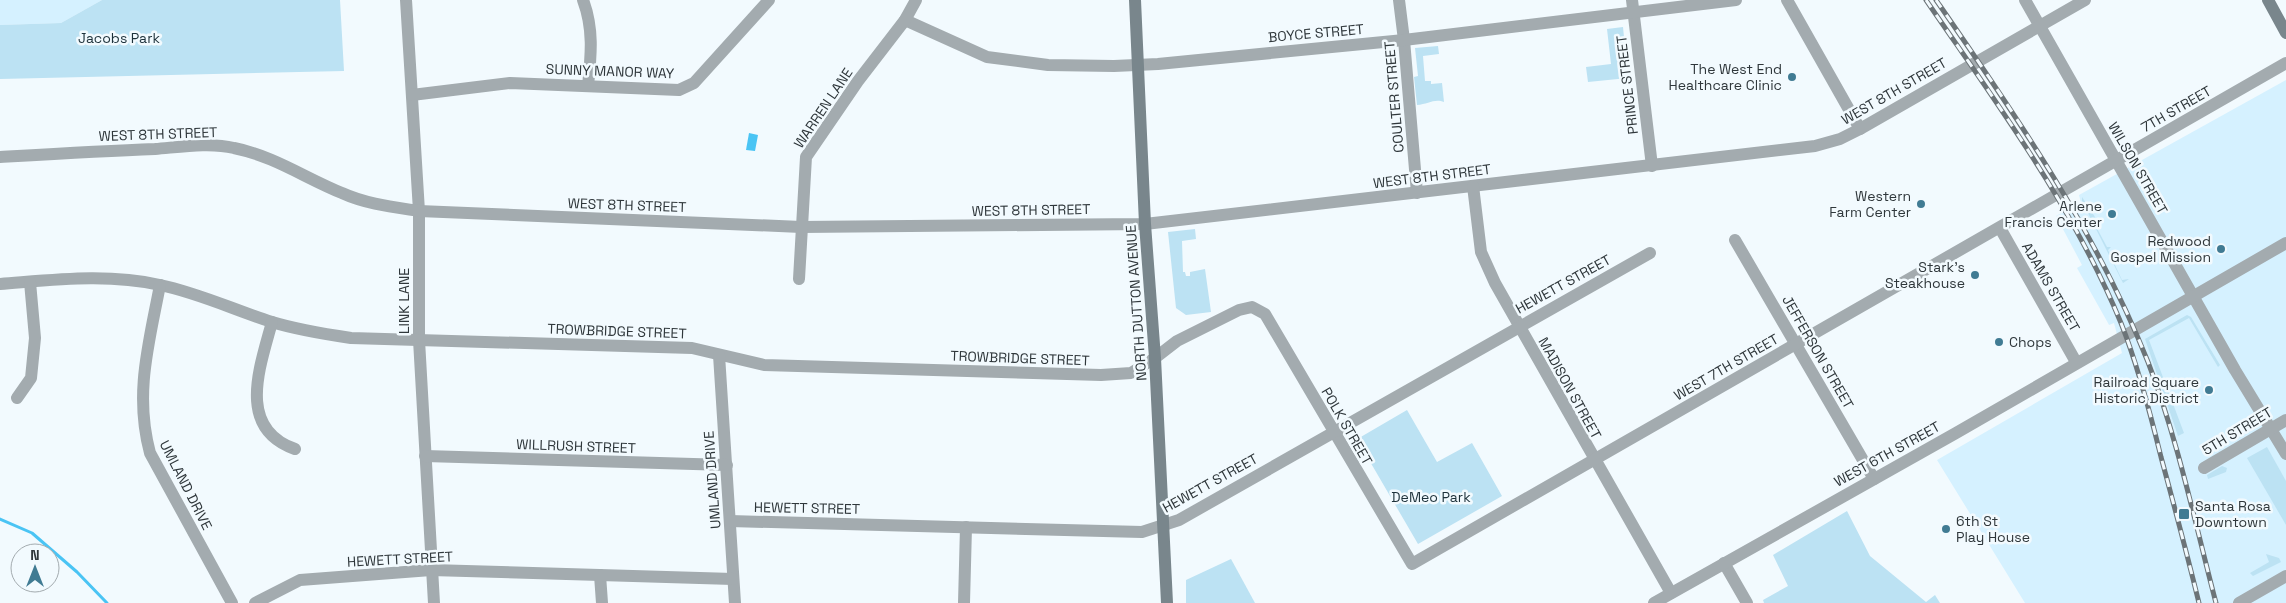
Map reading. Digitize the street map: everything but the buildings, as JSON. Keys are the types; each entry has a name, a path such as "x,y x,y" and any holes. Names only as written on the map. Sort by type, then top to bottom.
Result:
{"main road":[{"name":"NORTH DUTTON AVENUE","path":"1135,0 1145,224 1155,358 1167,603"},
{"path":"2268,0 2286,33"}],"street":[{"name":"LINK LANE","path":"406,0 419,211 419,340 434,603"},
{"path":"583,0 592,36 588,86"},
{"name":"SUNNY MANOR WAY","path":"412,95 510,83 679,90 694,83 769,0"},
{"name":"WARREN LANE","path":"799,279 806,157 858,80 905,20 916,0"},
{"name":"COULTER STREET","path":"1399,0 1417,192"},
{"name":"BOYCE STREET","path":"905,20 987,57 1048,66 1137,64 1404,40 1632,6 1736,0"},
{"path":"1787,0 1860,129"},
{"name":"WILSON STREET","path":"2024,0 2193,296 2286,454"},
{"name":"WEST 8TH STREET","path":"0,157 194,146 232,147 258,154 283,164 344,195 380,205 419,211 801,227 1145,224 1815,146 1840,139 1860,129 2085,0"},
{"name":"PRINCE STREET","path":"1632,6 1652,166"},
{"name":"7TH STREET","path":"2056,195 2286,64"},
{"name":"MADISON STREET","path":"1473,186 1481,252 1518,326 1671,593"},
{"name":"WEST 7TH STREET","path":"1412,564 2056,195"},
{"name":"ADAMS STREET","path":"2000,228 2076,362"},
{"name":"JEFFERSON STREET","path":"1735,240 1874,478"},
{"name":"WEST 6TH STREET","path":"1654,603 2286,243"},
{"name":"HEWETT STREET","path":"730,521 1142,532 1164,526 1179,520 1518,326 1650,253"},
{"name":"TROWBRIDGE STREET","path":"0,284 96,278 130,279 191,292 272,322 313,333 351,338 692,348 764,365 1101,375 1131,373 1177,341 1239,310 1252,307"},
{"path":"17,398 30,378 32,368 35,338 30,282"},
{"name":"UMLAND DRIVE","path":"160,285 143,376 143,428 150,453 232,603"},
{"name":"POLK STREET","path":"1252,307 1265,314 1412,564"},
{"path":"272,322 257,377 256,402 266,430 280,444 294,449"},
{"name":"UMLAND DRIVE","path":"719,355 735,603"},
{"name":"5TH STREET","path":"2204,468 2286,420"},
{"name":"WILLRUSH STREET","path":"425,456 727,465"},
{"path":"964,603 966,526"},
{"path":"1724,563 1748,603"},
{"name":"HEWETT STREET","path":"255,603 300,580 431,570 733,579"},
{"path":"600,575 602,603"},
{"path":"2239,603 2286,576"}],"shaded area":[{"path":"0,0 102,0 61,23 0,25"},
{"name":"Railroad Square Historic District","path":"2286,80 2286,603 2025,603 1937,460 2122,353 2114,323 2109,325 2077,268 2082,265 2056,216 2079,203 2083,211 2079,195"}],"green space":[{"name":"Jacobs Park","path":"102,0 340,0 344,71 0,79 0,25 61,23"},
{"path":"1623,27 1628,78 1588,82 1586,67 1611,64 1607,29"},
{"path":"1438,46 1439,54 1423,56 1425,81 1431,81 1431,84 1442,83 1444,102 1434,101 1417,105 1414,77 1418,76 1415,48"},
{"path":"2082,197 2095,217 2093,221 2107,247 2111,247 2108,250 2122,280 2129,279 2123,283 2082,201"},
{"path":"1195,229 1196,239 1182,241 1183,272 1185,272 1186,276 1190,276 1190,272 1205,269 1211,312 1186,315 1176,308 1168,232"},
{"path":"2187,315 2191,317 2220,365 2218,367 2189,318 2149,340 2184,433 2178,436 2145,339"},
{"name":"DeMeo Park","path":"1407,410 1437,462 1472,443 1502,496 1418,544 1358,441 1359,438"},
{"path":"2267,447 2286,481 2286,525 2247,458"},
{"path":"2222,466 2227,468 2226,472 2208,479 2207,475"},
{"path":"1847,511 1870,556 1926,602 1935,595 1940,603 1764,603 1763,600 1788,586 1773,555"},
{"path":"2266,554 2279,558 2281,562 2253,576 2250,573 2269,562"},
{"path":"1231,559 1255,603 1186,603 1186,580"}],"water":[{"path":"749,133 758,135 755,151 746,150"}],"waterway":[{"path":"0,519 32,533 77,572 107,603"}],"railway":[{"path":"1926,0 2032,157 2057,197 2102,280 2121,323 2138,372 2199,603"},
{"path":"1936,0 1996,87 2052,175 2104,266 2127,314 2159,391 2216,603"}],"place":[{"name":"The West End Healthcare Clinic","path":"1792,77"},
{"name":"Western Farm Center","path":"1921,204"},
{"name":"Arlene Francis Center","path":"2112,214"},
{"name":"Redwood Gospel Mission","path":"2221,249"},
{"name":"Stark's Steakhouse","path":"1975,275"},
{"name":"Chops","path":"1999,342"},
{"name":"Railroad Square Historic District","path":"2209,390"},
{"name":"Santa Rosa Downtown","path":"2184,514"},
{"name":"6th St Play House","path":"1946,529"}]}
